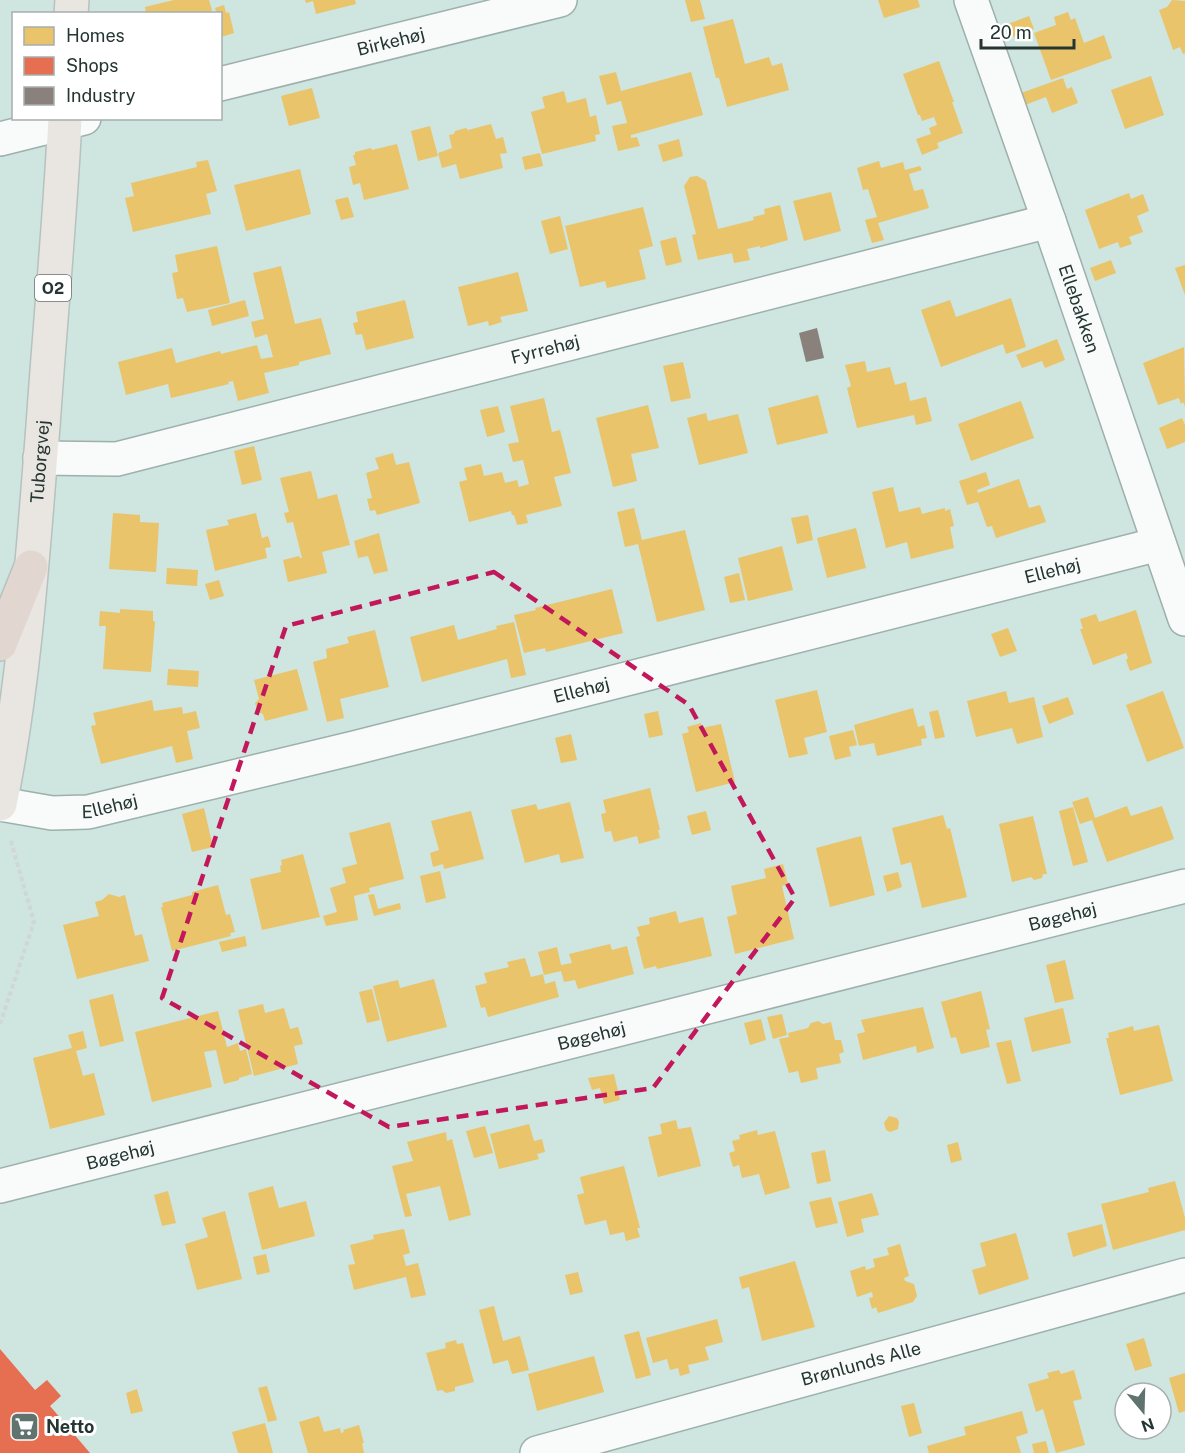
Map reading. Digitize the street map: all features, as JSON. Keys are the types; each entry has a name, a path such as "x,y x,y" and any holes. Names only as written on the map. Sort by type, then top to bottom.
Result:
{"highway":[{"path":"0,644 31,567"}],"main road":[{"name":"Tuborgvej","path":"0,804 9,761 21,671 71,120"}],"street":[{"name":"Birkehøj","path":"222,84 560,0"},
{"name":"Ellebakken","path":"971,0 1185,619"},
{"path":"0,139 71,120"},
{"name":"Fyrrehøj","path":"40,458 117,459 1049,221"},
{"name":"Ellehøj","path":"0,804 51,813 88,812 354,748 1159,543"},
{"name":"Bøgehøj","path":"0,1186 1185,886"},
{"name":"Brønlunds Alle","path":"537,1453 1185,1275"}],"path":[{"path":"0,1024 34,922 9,837"}],"highlighted area":[{"path":"494,572 689,705 795,898 653,1088 389,1127 162,998 286,626"}],"building: Homes":[{"path":"174,0 209,0 212,10 210,12 146,12 145,7"},
{"path":"305,0 355,0 356,4 316,14 313,1 306,3"},
{"path":"685,0 700,0 705,19 691,22"},
{"path":"878,0 918,0 920,7 884,18"},
{"path":"1172,0 1185,1 1185,53 1183,54 1180,47 1173,50 1159,10 1167,7"},
{"path":"224,5 226,13 229,12 234,33 222,37 222,12 216,12 215,8"},
{"path":"1068,12 1071,20 1075,18 1084,43 1104,35 1112,58 1051,80 1034,33 1056,25 1054,17"},
{"path":"1029,16 1034,29 1013,37 1008,24"},
{"path":"733,19 745,64 769,57 772,66 782,63 789,90 727,107 719,78 716,78 703,27"},
{"path":"939,61 963,133 937,143 939,148 922,155 916,139 931,134 929,128 937,125 934,117 922,121 918,115 903,74"},
{"path":"616,72 621,91 691,72 703,115 631,135 631,138 637,137 640,146 618,151 612,126 627,123 621,101 607,105 599,76"},
{"path":"1151,76 1164,115 1125,129 1111,90"},
{"path":"1063,78 1067,89 1072,87 1078,103 1052,113 1046,97 1025,105 1021,93"},
{"path":"312,88 320,118 289,126 281,96"},
{"path":"564,91 567,103 586,98 590,117 596,115 600,134 595,135 596,141 542,154 531,112 545,108 542,97"},
{"path":"491,124 496,139 503,137 507,153 500,154 503,168 460,179 456,164 442,168 438,153 452,148 449,135 466,128 468,130"},
{"path":"430,126 438,156 418,161 411,131"},
{"path":"679,139 683,156 663,162 658,145"},
{"path":"397,144 409,189 364,200 360,183 353,185 349,167 356,165 353,155 355,152 371,148 372,150"},
{"path":"540,153 543,166 525,170 522,157"},
{"path":"208,160 217,191 206,194 211,214 133,232 125,198 134,196 131,183 197,167 196,162"},
{"path":"879,161 881,168 903,162 905,170 920,166 922,170 909,174 914,191 923,189 929,208 878,223 884,240 872,243 865,220 877,217 868,189 863,190 857,168"},
{"path":"300,169 311,214 246,231 234,185"},
{"path":"697,176 706,181 718,229 754,220 753,217 765,214 764,209 780,205 788,240 760,248 760,246 747,249 750,260 734,263 732,253 698,260 692,235 696,234 684,186 690,177"},
{"path":"831,192 841,231 804,241 793,201"},
{"path":"1129,193 1131,199 1143,194 1149,211 1137,216 1143,232 1129,237 1132,244 1120,248 1118,242 1099,249 1085,210"},
{"path":"348,197 354,217 341,220 335,200"},
{"path":"643,207 653,246 639,250 646,279 607,288 605,281 580,287 565,226"},
{"path":"560,216 568,249 550,254 541,221"},
{"path":"676,237 682,262 666,266 660,241"},
{"path":"217,246 230,303 187,312 183,298 177,299 172,273 178,272 175,255"},
{"path":"1111,260 1116,273 1095,281 1090,268"},
{"path":"1185,265 1185,295 1175,268"},
{"path":"281,266 295,324 321,318 331,354 299,362 299,365 264,373 269,393 238,401 233,381 228,382 229,384 171,398 168,384 126,395 118,362 172,348 176,363 220,351 221,354 257,345 261,359 273,357 267,334 255,338 251,322 264,319 253,273"},
{"path":"518,272 528,311 500,317 502,322 489,326 488,321 468,326 458,287"},
{"path":"1011,298 1026,347 1006,354 1003,344 941,367 921,310 950,300 956,317"},
{"path":"245,300 249,316 212,326 208,310"},
{"path":"405,300 414,338 366,350 362,334 356,335 353,323 358,322 356,312"},
{"path":"1057,339 1065,360 1045,368 1042,361 1022,368 1016,355"},
{"path":"1184,347 1185,406 1183,402 1181,404 1179,398 1158,405 1143,363"},
{"path":"865,361 867,372 890,367 895,385 906,382 910,401 926,397 932,421 916,425 914,415 857,428 847,388 851,386 845,365"},
{"path":"683,362 691,398 671,402 663,366"},
{"path":"818,395 828,433 777,445 768,408"},
{"path":"544,398 552,432 560,430 571,473 554,477 562,506 526,515 528,523 517,525 511,511 469,522 459,482 467,480 464,468 481,464 484,476 502,472 505,483 517,480 519,487 529,484 523,460 513,462 508,444 519,442 510,406"},
{"path":"1021,401 1034,438 971,461 958,424"},
{"path":"648,405 659,448 631,454 637,481 613,487 596,418"},
{"path":"498,406 505,432 487,437 480,410"},
{"path":"706,413 708,421 738,414 748,453 699,465 687,418"},
{"path":"1182,418 1185,425 1185,442 1167,449 1159,428"},
{"path":"254,446 262,480 242,485 234,451"},
{"path":"393,453 396,465 409,462 420,503 377,515 375,510 370,511 367,499 372,498 366,473 379,469 375,458"},
{"path":"311,471 318,499 337,494 350,545 322,552 327,573 288,582 283,560 299,556 302,558 293,522 287,523 284,513 289,512 280,478"},
{"path":"986,472 990,485 977,490 978,493 1019,479 1029,508 1040,505 1046,522 996,538 992,526 987,527 978,502 967,505 959,481"},
{"path":"893,487 899,512 920,507 922,514 945,508 945,511 950,509 954,526 950,527 954,548 911,559 907,542 886,548 872,492"},
{"path":"634,508 642,540 685,530 705,610 657,622 638,544 625,547 617,512"},
{"path":"113,513 140,515 140,522 159,523 156,572 109,569"},
{"path":"256,513 262,538 268,536 271,547 265,548 267,558 215,571 206,530 229,525 227,520"},
{"path":"808,515 813,540 797,544 791,518"},
{"path":"856,528 866,568 827,578 817,538"},
{"path":"379,533 388,571 374,574 368,556 358,558 354,541"},
{"path":"782,546 793,590 748,601 738,558"},
{"path":"167,568 198,570 197,586 166,584"},
{"path":"739,573 745,600 730,603 724,577"},
{"path":"219,580 224,596 210,600 205,584"},
{"path":"612,589 623,633 546,652 545,648 524,653 514,615"},
{"path":"120,609 153,611 155,622 151,672 103,669 106,626 99,626 100,611 120,613"},
{"path":"1136,610 1152,663 1130,671 1126,653 1093,665 1080,629 1083,629 1080,619 1096,614 1099,622"},
{"path":"514,622 526,675 511,678 507,659 422,682 410,637 454,625 458,640"},
{"path":"1008,628 1017,651 1000,657 991,634"},
{"path":"375,630 389,687 340,699 344,718 327,722 313,662 327,658 326,649 349,643 347,637"},
{"path":"168,669 199,671 198,687 167,685"},
{"path":"297,669 308,710 265,721 255,703 259,699 254,680"},
{"path":"817,690 827,732 804,738 808,754 789,758 775,700"},
{"path":"1006,691 1009,703 1034,697 1043,737 1017,744 1012,728 976,737 967,701"},
{"path":"1163,691 1184,748 1147,762 1126,705"},
{"path":"1068,697 1074,714 1049,724 1042,706"},
{"path":"152,700 154,711 182,707 183,714 196,711 200,728 187,731 193,759 176,763 172,746 101,764 91,726 96,725 93,713"},
{"path":"913,708 918,727 924,725 927,738 921,739 922,745 877,756 874,743 859,746 854,725"},
{"path":"938,710 945,737 935,739 929,712"},
{"path":"658,711 663,735 649,738 644,714"},
{"path":"701,723 702,728 721,724 735,782 696,792 682,734 689,732 687,727"},
{"path":"853,730 857,745 849,747 851,756 835,760 829,736"},
{"path":"571,734 577,760 561,763 555,738"},
{"path":"650,788 660,838 639,844 637,836 614,842 611,831 605,832 601,814 606,813 603,800"},
{"path":"1088,797 1095,818 1127,806 1131,816 1162,806 1174,839 1107,862 1092,820 1080,824 1072,802"},
{"path":"570,802 584,858 561,863 559,854 525,863 511,810 536,804 538,810"},
{"path":"1073,807 1088,862 1073,866 1059,811"},
{"path":"204,808 213,847 192,852 182,814"},
{"path":"471,811 484,859 444,869 443,864 433,867 430,853 439,850 431,821"},
{"path":"706,811 711,830 692,835 687,816"},
{"path":"943,815 947,829 950,828 967,897 922,908 911,862 901,865 892,828"},
{"path":"1033,816 1047,874 1034,880 1031,877 1012,882 999,824"},
{"path":"390,822 404,879 369,888 370,892 354,896 358,920 326,926 323,916 337,912 330,888 346,883 342,868 357,864 349,833"},
{"path":"861,836 875,895 830,907 816,848"},
{"path":"303,854 320,917 262,930 250,879 281,872 281,860"},
{"path":"783,864 788,884 782,886 794,939 735,954 727,917 737,914 731,886 766,878 764,869"},
{"path":"440,871 446,898 426,903 420,876"},
{"path":"898,872 902,887 887,892 883,876"},
{"path":"218,885 226,915 230,914 235,932 230,933 231,936 172,951 162,903"},
{"path":"109,894 119,897 125,895 135,936 142,934 149,961 77,979 63,925 99,916 95,902"},
{"path":"374,894 378,909 400,903 401,909 374,916 368,895"},
{"path":"676,911 679,923 703,917 712,956 657,969 656,966 644,969 636,937 640,936 637,927 650,924 649,918"},
{"path":"245,936 247,946 222,952 219,942"},
{"path":"610,944 612,950 627,946 634,974 578,989 575,980 564,982 561,971 544,975 538,952 557,947 561,965 572,963 569,954"},
{"path":"525,958 531,977 543,974 545,984 555,981 559,997 488,1017 485,1007 481,1008 475,986 487,983 484,973 509,967 507,962"},
{"path":"1065,960 1074,999 1055,1003 1046,965"},
{"path":"434,979 447,1027 387,1042 373,986 398,980 400,988"},
{"path":"372,989 380,1020 367,1023 359,992"},
{"path":"981,991 990,1029 986,1030 990,1047 961,1054 956,1037 951,1038 941,1002"},
{"path":"113,994 124,1041 100,1047 89,1000"},
{"path":"263,1004 265,1013 284,1008 290,1029 298,1027 303,1044 294,1046 298,1064 254,1076 238,1010"},
{"path":"923,1007 934,1048 917,1053 916,1046 863,1060 857,1034 865,1032 861,1020"},
{"path":"1063,1008 1071,1043 1032,1052 1024,1018"},
{"path":"218,1011 227,1047 238,1043 240,1051 246,1049 252,1074 224,1084 216,1050 204,1052 212,1087 152,1102 135,1032"},
{"path":"782,1014 787,1035 773,1039 767,1017"},
{"path":"761,1019 766,1040 750,1045 744,1023"},
{"path":"818,1021 823,1024 831,1022 835,1040 841,1040 844,1052 839,1054 841,1063 816,1068 818,1079 801,1083 798,1071 789,1073 779,1039 789,1037 788,1033 808,1028 811,1023"},
{"path":"1159,1025 1173,1081 1120,1095 1106,1038 1109,1038 1108,1033 1133,1026 1134,1031"},
{"path":"83,1031 87,1048 76,1051 83,1076 94,1073 105,1115 50,1129 33,1058 72,1048 68,1035"},
{"path":"1011,1040 1021,1081 1007,1084 996,1043"},
{"path":"614,1074 620,1100 604,1104 600,1088 592,1090 588,1078"},
{"path":"889,1116 897,1118 899,1122 898,1129 890,1132 886,1130 884,1123"},
{"path":"676,1120 678,1129 691,1127 701,1166 658,1177 648,1137 662,1134 660,1124"},
{"path":"529,1124 534,1141 542,1139 545,1152 537,1154 539,1159 499,1169 490,1134"},
{"path":"485,1126 493,1153 474,1158 466,1131"},
{"path":"757,1130 758,1135 775,1131 790,1188 765,1195 759,1174 742,1178 739,1165 733,1167 729,1153 735,1151 732,1141 740,1139 739,1135"},
{"path":"446,1132 447,1141 452,1139 471,1215 449,1221 440,1186 406,1194 412,1216 405,1217 392,1166 413,1161 407,1142"},
{"path":"958,1142 962,1160 951,1163 947,1145"},
{"path":"825,1150 831,1181 817,1184 811,1153"},
{"path":"624,1166 640,1228 637,1228 640,1237 626,1241 624,1232 610,1235 606,1220 585,1225 577,1195 584,1193 580,1177"},
{"path":"1175,1181 1185,1218 1185,1230 1113,1250 1101,1204 1149,1192 1148,1188"},
{"path":"273,1186 279,1208 306,1201 315,1236 262,1250 248,1193"},
{"path":"168,1191 176,1223 162,1226 154,1195"},
{"path":"872,1193 879,1215 861,1219 864,1232 847,1237 838,1202"},
{"path":"831,1197 838,1223 816,1228 809,1202"},
{"path":"225,1211 242,1279 197,1290 185,1244 208,1237 202,1218"},
{"path":"1102,1224 1107,1246 1073,1257 1067,1233"},
{"path":"404,1229 410,1253 403,1255 406,1266 418,1263 426,1295 411,1298 406,1277 354,1290 348,1265 355,1264 350,1245 374,1239 373,1235"},
{"path":"1016,1233 1029,1279 979,1295 972,1270 986,1266 980,1243"},
{"path":"900,1244 909,1276 904,1278 905,1281 914,1284 917,1296 913,1302 878,1313 876,1307 872,1309 869,1298 873,1297 872,1292 857,1297 850,1271 865,1266 866,1270 875,1267 873,1259 889,1255 887,1248"},
{"path":"266,1254 270,1272 257,1275 253,1257"},
{"path":"795,1261 815,1327 762,1341 749,1287 742,1289 739,1277"},
{"path":"578,1272 583,1292 570,1295 565,1275"},
{"path":"494,1306 503,1341 520,1336 529,1370 512,1374 508,1360 493,1364 479,1310"},
{"path":"717,1319 723,1342 705,1347 709,1360 688,1365 690,1373 680,1376 678,1368 670,1370 667,1359 653,1363 646,1338"},
{"path":"639,1331 651,1375 636,1379 624,1335"},
{"path":"1144,1338 1152,1366 1135,1371 1126,1344"},
{"path":"456,1340 457,1344 463,1343 474,1382 455,1387 455,1391 446,1393 442,1390 437,1391 426,1353 446,1348 445,1343"},
{"path":"594,1356 604,1392 537,1411 528,1374"},
{"path":"1059,1370 1061,1374 1074,1370 1082,1399 1073,1401 1085,1445 1056,1453 1043,1409 1036,1412 1028,1384 1049,1378 1047,1373"},
{"path":"1185,1373 1185,1411 1179,1413 1173,1392 1173,1381 1170,1381 1169,1378"},
{"path":"267,1386 277,1420 268,1422 258,1388"},
{"path":"137,1389 143,1411 131,1414 126,1393"},
{"path":"914,1403 922,1433 909,1437 901,1406"},
{"path":"1022,1411 1028,1433 1016,1437 1021,1453 929,1453 927,1446 966,1435 964,1427"},
{"path":"319,1416 324,1432 340,1428 341,1433 344,1432 343,1430 359,1425 364,1453 308,1453 299,1422"},
{"path":"265,1423 273,1453 238,1453 232,1432"},
{"path":"1046,1441 1049,1453 1034,1453 1032,1444"}],"building: Shops":[{"path":"0,1349 35,1390 47,1380 61,1396 50,1406 90,1453 0,1453"}],"building: Industry":[{"path":"817,328 824,358 806,362 799,333"}],"place":[{"name":"Netto","path":"25,1427"}]}
